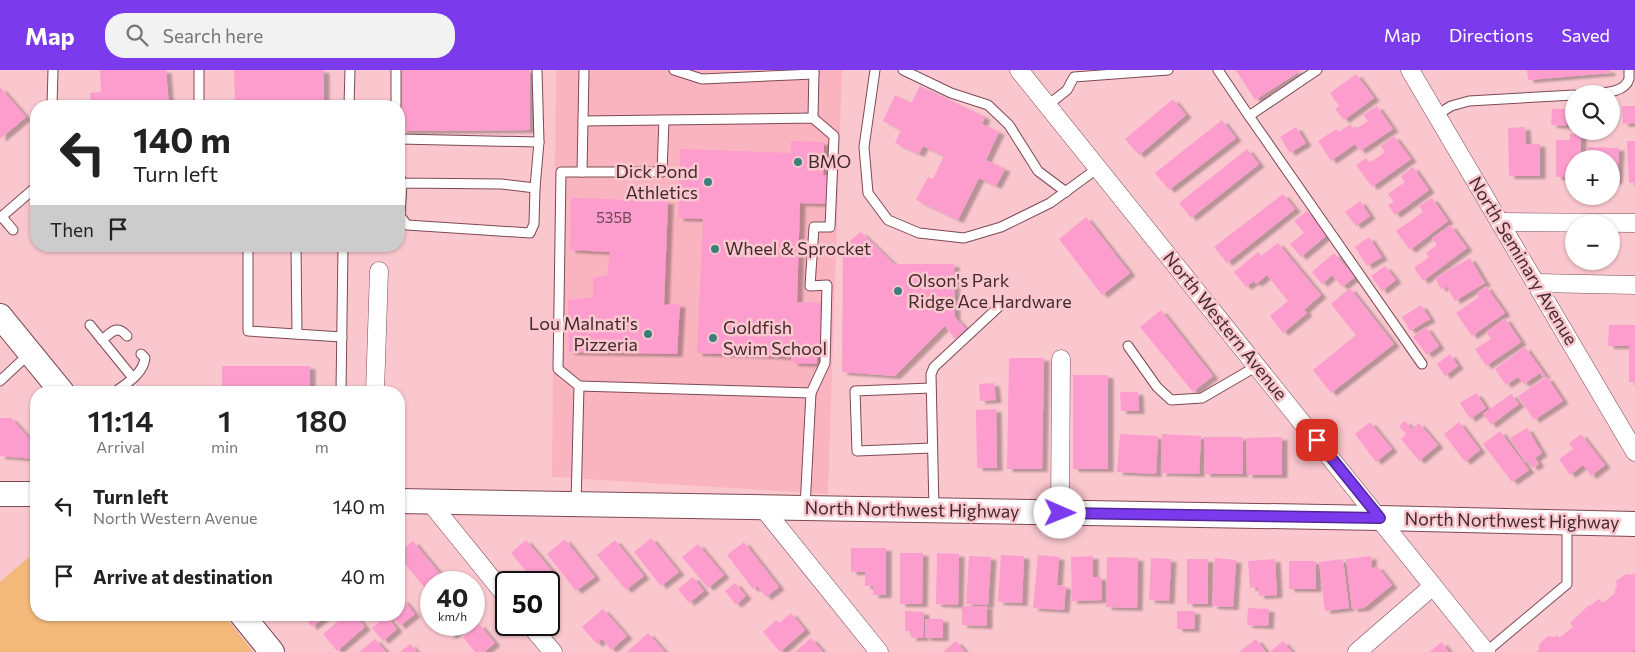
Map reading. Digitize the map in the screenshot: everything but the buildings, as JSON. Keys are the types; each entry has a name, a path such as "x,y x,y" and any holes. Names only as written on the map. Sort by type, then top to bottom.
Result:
{"main road":[{"path":"0,316 57,386"},
{"path":"0,494 30,494"},
{"name":"North Northwest Highway","path":"405,501 1635,524"},
{"path":"247,621 272,652"}],"street":[{"name":"North Western Avenue","path":"1019,70 1486,652"},
{"name":"North Seminary Avenue","path":"1410,70 1635,452"},
{"path":"1500,222 1635,223"},
{"path":"375,386 379,271"},
{"path":"1537,283 1635,285"},
{"path":"1060,513 1061,359"},
{"path":"429,502 495,583"},
{"path":"763,508 879,652"},
{"path":"1357,652 1433,586"},
{"path":"539,636 553,652"}],"lane":[{"path":"52,100 54,70"},
{"path":"199,70 199,100"},
{"path":"349,100 350,70"},
{"path":"396,70 396,100"},
{"path":"405,222 407,225 530,234 534,224 539,142 537,70"},
{"path":"582,172 584,70"},
{"path":"674,70 693,73 702,79 788,72 814,72 813,118"},
{"path":"875,70 864,147 868,193 888,220 919,233 964,238 1001,227 1050,203 1098,168"},
{"path":"903,70 951,93 988,106 1009,125 1038,171 1066,192"},
{"path":"1048,105 1067,90 1074,77 1168,70"},
{"path":"1218,70 1422,364"},
{"path":"1249,116 1317,70"},
{"path":"1620,88 1629,79 1629,70"},
{"path":"1436,115 1451,106 1469,101 1565,96"},
{"path":"583,122 813,118 834,136 830,227 814,227 810,286 827,285 826,363 811,393 805,508"},
{"path":"664,120 662,172 561,172 558,369 579,386 811,393"},
{"path":"405,139 539,142"},
{"path":"405,179 501,184 535,188"},
{"path":"13,230 1,218 30,195"},
{"path":"248,252 248,332 342,337"},
{"path":"296,252 297,334"},
{"path":"341,386 343,252"},
{"path":"934,510 931,374 934,367 1004,302"},
{"path":"90,325 133,378"},
{"path":"102,340 118,329 127,336"},
{"path":"1128,346 1157,387 1171,400 1202,398 1257,366"},
{"path":"0,381 30,353"},
{"path":"123,386 144,366 145,358 141,354"},
{"path":"576,504 579,386"},
{"path":"931,388 855,391 856,450 932,448"},
{"path":"1486,652 1567,584 1567,523"}],"shaded area":[{"path":"556,70 842,70 828,494 552,477"},
{"path":"30,556 30,621 229,621 253,652 0,652 0,582"}],"place":[{"name":"BMO","path":"798,162"},
{"name":"Dick Pond Athletics","path":"708,182"},
{"name":"Wheel & Sprocket","path":"715,249"},
{"name":"Olson's Park Ridge Ace Hardware","path":"898,291"},
{"name":"Lou Malnati's Pizzeria","path":"648,334"},
{"name":"Goldfish Swim School","path":"713,338"}],"route":[{"path":"1060,513 1380,518 1317,440"}]}
